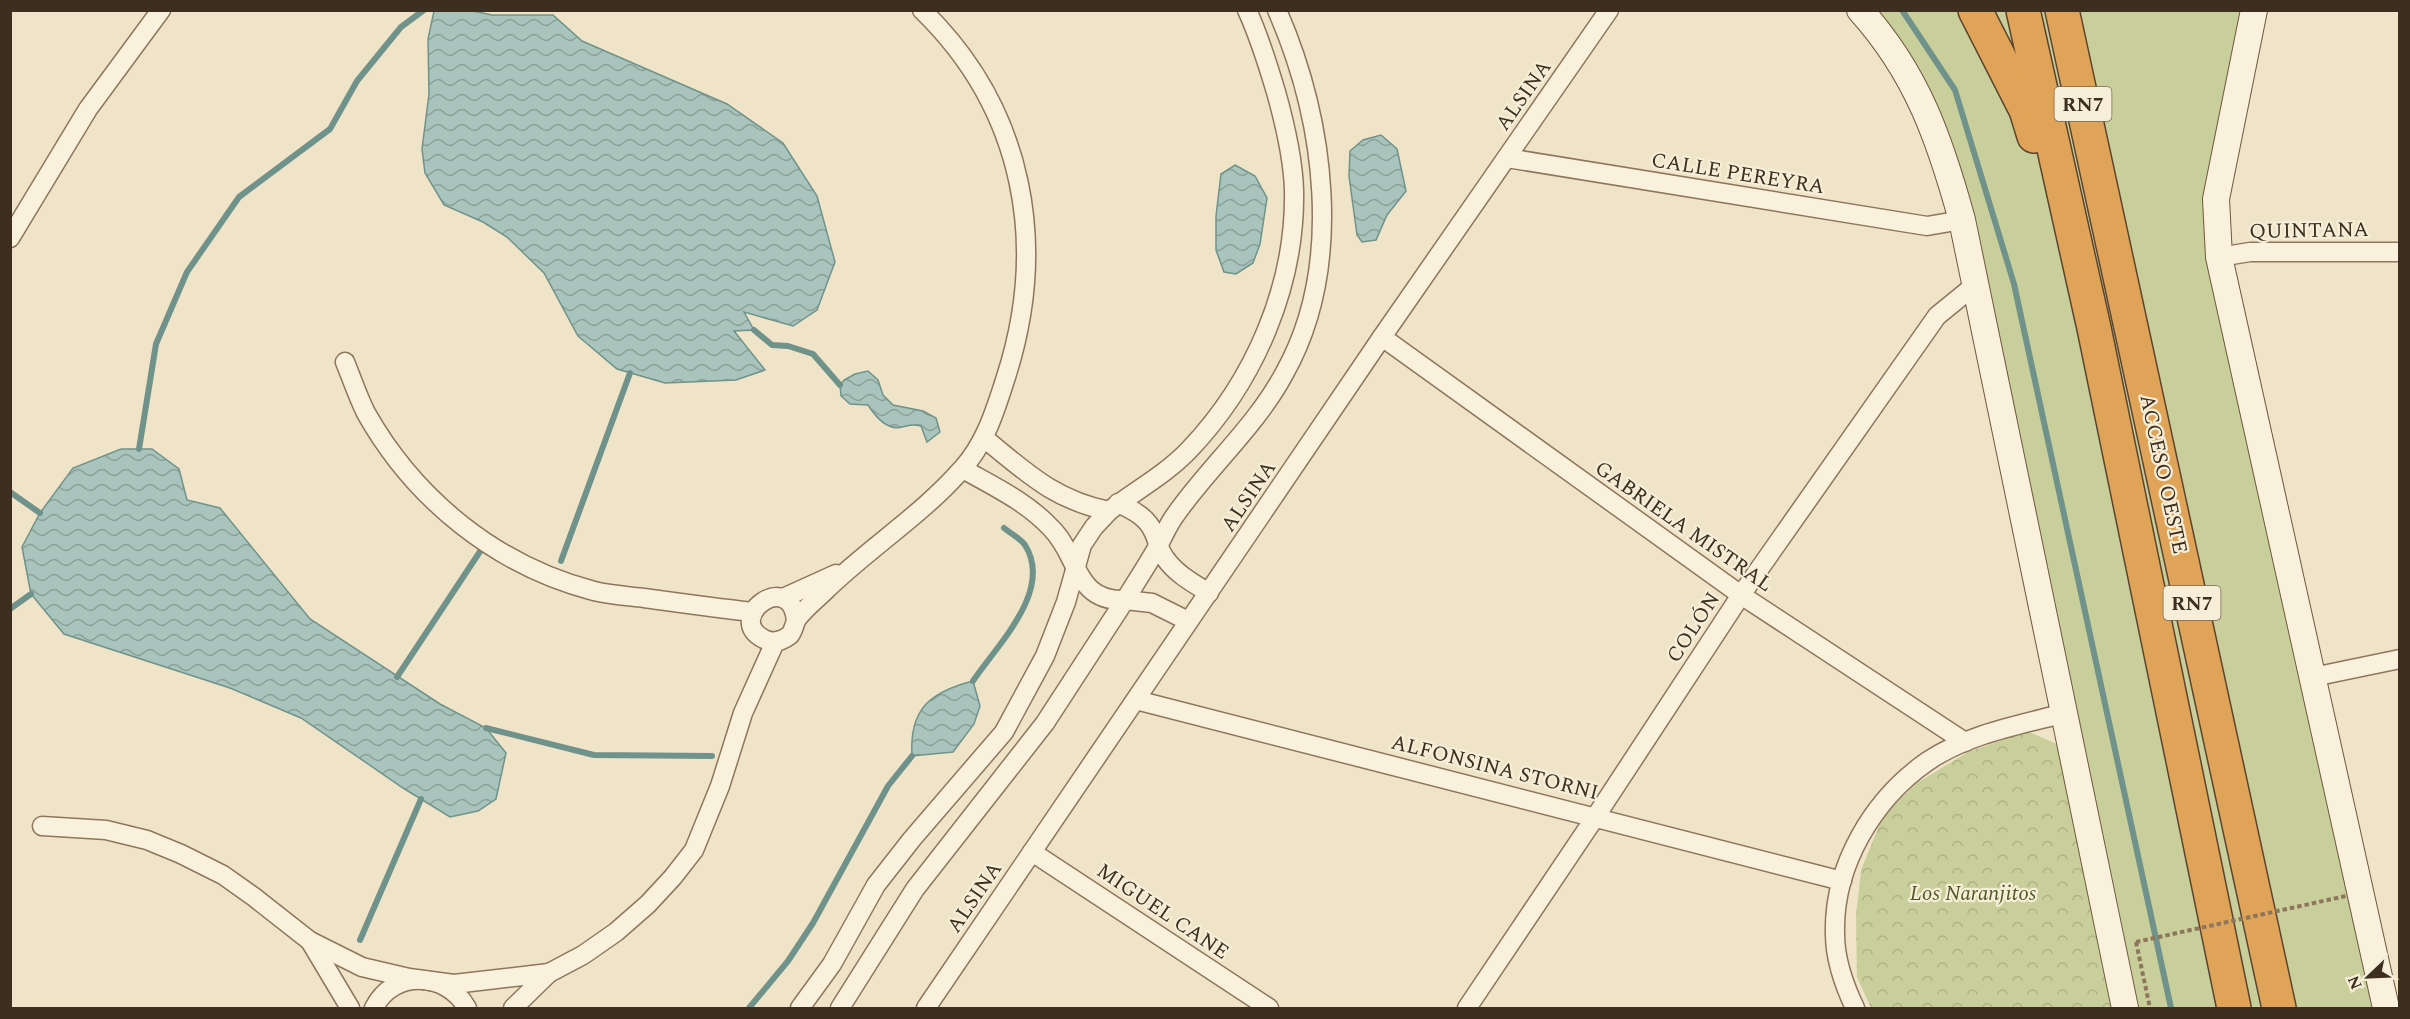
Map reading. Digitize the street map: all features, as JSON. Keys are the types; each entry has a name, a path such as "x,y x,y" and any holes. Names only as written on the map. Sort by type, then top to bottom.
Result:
{"highway":[{"path":"1975,10 2026,110"},
{"path":"1998,10 2026,110 2094,328"},
{"name":"ACCESO OESTE","path":"2024,10 2094,328 2234,1008"},
{"name":"ACCESO OESTE","path":"2062,10 2279,1008"},
{"path":"2082,10 2084,50 2104,197"}],"street":[{"path":"10,238 88,110 161,10"},
{"path":"849,568 783,598 765,599 757,604 753,612 754,629 766,641 775,642 790,635 796,620 849,568 944,488 963,469 984,438 1015,350 1021,319 1025,267 1024,208 1016,163 1000,118 982,84 922,10"},
{"path":"800,1008 831,964 876,885 912,839 1004,732 1045,656 1066,602 1074,566 1088,536 1114,507 1171,468 1190,449 1227,405 1249,370 1281,292 1292,240 1294,190 1286,128 1271,75 1247,10"},
{"path":"840,1008 915,889 1045,723 1125,600 1174,516 1265,406 1285,373 1311,306 1323,230 1321,186 1313,124 1286,32 1277,10"},
{"name":"ALSINA","path":"926,1008 1382,337 1610,10"},
{"path":"1860,10 1881,34 1915,86 1944,157 1962,220 2125,1008"},
{"path":"2254,10 2216,199 2219,257 2386,1008"},
{"name":"CALLE PEREYRA","path":"1507,158 1927,226 1962,220"},
{"name":"QUINTANA","path":"2219,257 2250,252 2400,252"},
{"name":"COLÓN","path":"1467,1008 1741,595 1937,316 1975,285"},
{"name":"GABRIELA MISTRAL","path":"1382,337 1741,595 1965,742"},
{"path":"345,362 366,411 396,460 451,519 491,546 558,580 596,592 753,612"},
{"path":"984,438 1034,479 1070,501 1133,510 1145,519 1154,532 1158,547 1173,568 1183,577 1209,592"},
{"path":"963,469 1007,494 1053,529 1085,585 1092,592 1105,598 1152,603 1188,621"},
{"path":"783,598 793,607 796,620"},
{"path":"513,1008 549,974 583,955 616,932 673,878 694,850 720,786 743,713 775,642"},
{"path":"2313,677 2400,659"},
{"name":"ALFONSINA STORNI","path":"1136,700 1596,816 1842,881"},
{"path":"1854,1008 1842,981 1835,934 1842,881 1860,834 1882,802 1902,782 1929,761 1965,742 2065,713"},
{"path":"42,826 106,830 147,840 181,854 223,875 310,941 362,967 454,984 549,974"},
{"name":"MIGUEL CANE","path":"1032,852 1269,1008"},
{"path":"310,941 350,1008"},
{"path":"374,1008 390,988 407,981 425,979 441,983 456,993 467,1008"}],"path":[{"path":"2150,1008 2136,942 2346,896"}],"green space":[{"path":"1872,11 2244,11 2205,197 2204,241 2372,1008 2138,1008 2019,428 1960,174 1925,81"},
{"name":"Los Naranjitos","path":"2027,731 2057,744 2112,1008 1871,1008 1857,977 1856,916 1861,870 1883,816 1917,783 1968,752"}],"water":[{"path":"434,11 473,11 492,15 553,15 582,41 727,104 783,143 817,196 835,262 817,310 793,326 744,312 754,330 734,331 765,370 736,380 665,383 617,369 578,336 544,273 507,237 483,222 444,205 425,173 422,149 429,94 428,39"},
{"path":"1381,135 1397,149 1406,191 1387,215 1376,240 1362,242 1357,235 1349,176 1350,151 1363,140"},
{"path":"1235,165 1255,176 1267,198 1260,244 1253,263 1236,274 1224,272 1216,250 1216,216 1221,174"},
{"path":"868,371 878,380 883,395 893,405 923,411 936,418 940,432 927,442 921,426 891,427 878,418 868,405 850,404 841,396 840,385 855,374"},
{"path":"121,449 152,449 179,469 187,500 220,508 310,619 440,704 486,728 506,753 496,799 478,811 450,817 403,788 301,718 230,688 64,634 31,594 22,547 40,513 73,468"},
{"path":"973,681 980,706 974,724 953,752 912,756 914,726 925,705 945,691"}],"waterway":[{"path":"139,449 156,344 187,272 239,197 330,129 357,81 401,27 424,10"},
{"path":"1902,10 1955,90 2014,284 2171,1008"},
{"path":"754,330 772,345 788,346 813,354 840,385"},
{"path":"561,561 630,373"},
{"path":"10,492 40,513"},
{"path":"973,681 1018,617 1027,599 1032,581 1032,563 1025,545 1004,528"},
{"path":"397,677 481,550"},
{"path":"10,609 31,594"},
{"path":"486,728 594,755 712,756"},
{"path":"749,1008 788,961 813,923 888,786 912,756"},
{"path":"360,940 421,799"}]}
